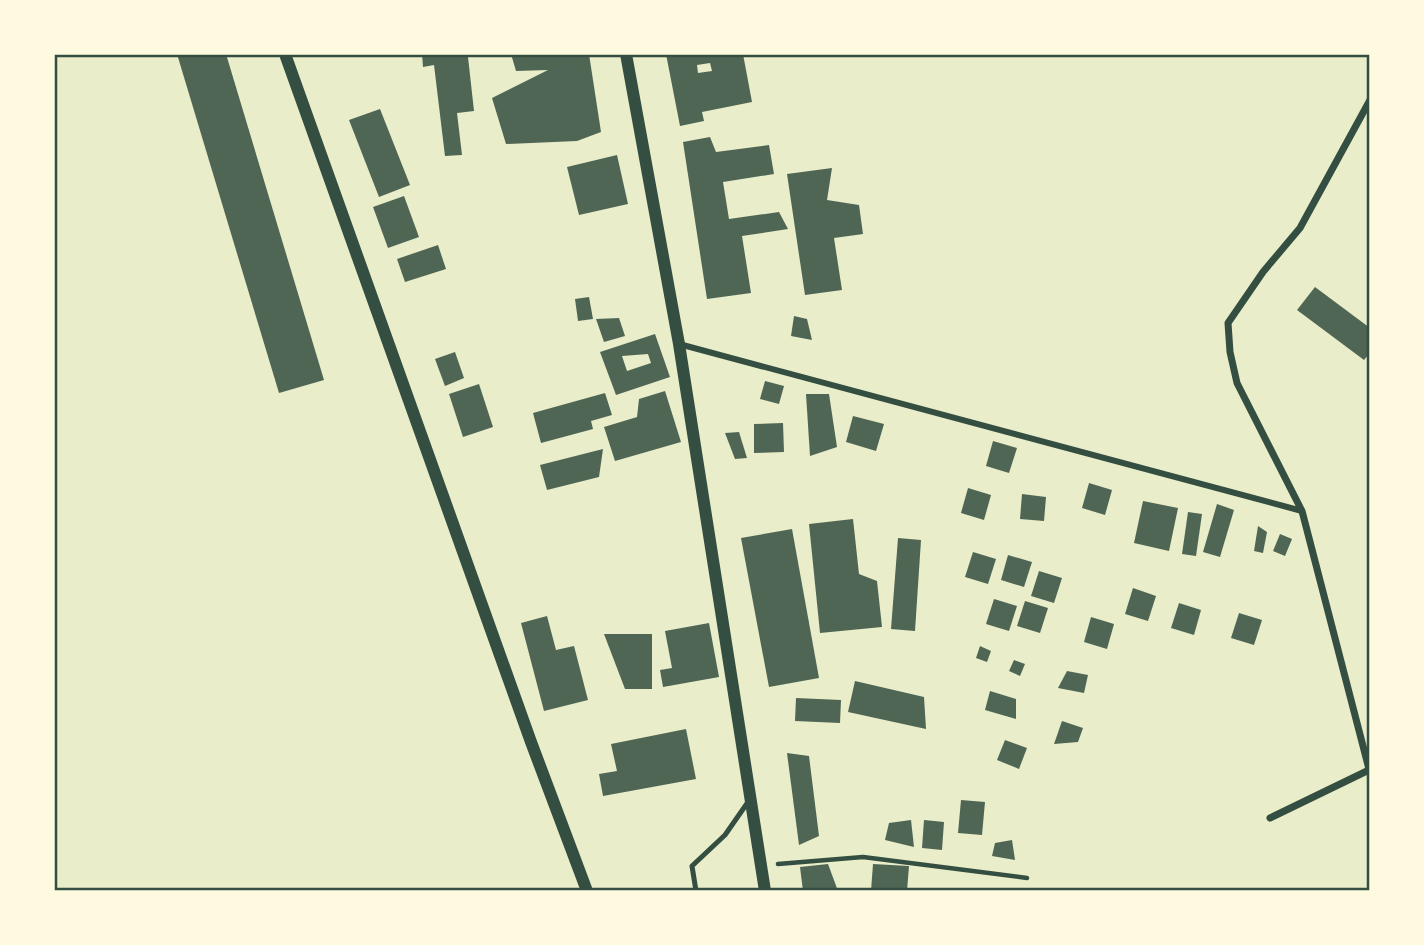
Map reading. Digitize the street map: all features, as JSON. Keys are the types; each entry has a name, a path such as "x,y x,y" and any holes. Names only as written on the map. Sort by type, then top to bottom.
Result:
{"street":[{"path":"285,54 521,716 587,891"},
{"path":"626,54 679,344 765,891"},
{"path":"1270,818 1370,771 1302,511 1237,383 1230,352 1228,323 1263,272 1300,228 1370,100"},
{"path":"679,344 1302,511"}],"lane":[{"path":"696,891 692,866 725,835 750,799"}],"path":[{"path":"761,865 863,857 1027,878"}],"building":[{"path":"177,54 226,54 324,380 279,393"},
{"path":"422,54 482,54 468,57 474,111 457,113 462,155 445,156 434,65 423,67"},
{"path":"511,54 589,54 601,132 577,141 506,144 492,98 548,70 516,71"},
{"path":"666,54 743,54 752,102 702,112 704,121 680,126","holes":["710,63 712,71 698,73 697,65"]},
{"path":"380,109 410,185 379,197 349,120"},
{"path":"710,137 716,152 769,145 774,174 723,182 729,219 779,212 788,229 742,236 751,293 707,299 683,142"},
{"path":"617,155 628,204 579,215 567,167"},
{"path":"832,168 827,200 859,205 863,234 834,238 842,290 805,295 787,174"},
{"path":"404,196 419,237 388,248 373,207"},
{"path":"438,245 446,269 405,282 397,259"},
{"path":"1315,287 1370,328 1370,353 1364,360 1297,310"},
{"path":"589,297 593,319 578,321 575,299"},
{"path":"794,316 807,319 812,340 791,336"},
{"path":"619,318 625,336 604,342 596,319"},
{"path":"655,334 670,377 616,395 600,352","holes":["648,354 651,363 627,371 622,356"]},
{"path":"455,352 464,378 445,386 435,359"},
{"path":"765,381 784,386 779,404 760,399"},
{"path":"479,384 493,427 463,437 449,394"},
{"path":"665,391 681,442 615,461 604,427 637,417 639,399"},
{"path":"605,393 612,415 591,421 593,429 541,443 533,413"},
{"path":"806,394 829,394 837,447 810,456"},
{"path":"853,416 884,424 876,451 846,442"},
{"path":"783,423 784,452 754,453 754,424"},
{"path":"739,432 747,458 735,459 725,433"},
{"path":"993,441 1017,448 1009,473 986,466"},
{"path":"603,449 599,477 547,490 540,465"},
{"path":"1089,483 1112,490 1105,515 1082,508"},
{"path":"968,488 991,495 984,520 961,513"},
{"path":"1022,494 1046,497 1044,521 1020,519"},
{"path":"1143,501 1178,508 1169,551 1134,543"},
{"path":"1217,504 1234,510 1220,557 1203,552"},
{"path":"1188,512 1202,514 1196,556 1182,554"},
{"path":"853,519 859,574 877,581 882,627 820,633 809,524"},
{"path":"1258,526 1267,532 1263,553 1254,551"},
{"path":"792,529 819,678 769,687 741,538"},
{"path":"1280,534 1292,539 1285,556 1273,551"},
{"path":"898,538 921,540 915,631 891,629"},
{"path":"973,552 996,559 988,584 965,577"},
{"path":"1008,555 1032,562 1024,587 1001,580"},
{"path":"1039,571 1062,578 1054,603 1031,596"},
{"path":"1133,588 1156,596 1148,621 1125,614"},
{"path":"994,599 1017,606 1009,631 986,624"},
{"path":"1025,601 1048,608 1040,633 1017,626"},
{"path":"1179,603 1201,610 1194,635 1171,628"},
{"path":"1239,613 1262,620 1254,645 1231,638"},
{"path":"547,616 556,650 574,646 588,700 544,711 521,623"},
{"path":"1091,617 1114,624 1107,649 1084,642"},
{"path":"709,623 719,677 663,687 660,670 672,668 665,631"},
{"path":"604,634 652,634 652,689 625,689"},
{"path":"980,646 991,651 987,662 976,658"},
{"path":"1014,660 1025,664 1020,676 1009,671"},
{"path":"1067,671 1088,675 1084,693 1058,688"},
{"path":"855,681 924,697 926,729 848,712"},
{"path":"990,691 1016,699 1016,719 985,710"},
{"path":"796,698 841,700 840,723 795,721"},
{"path":"1062,721 1083,728 1078,742 1054,744"},
{"path":"686,729 696,779 603,796 599,774 617,771 611,744"},
{"path":"1005,740 1027,748 1019,769 997,760"},
{"path":"787,753 809,756 819,836 799,845"},
{"path":"961,800 985,802 982,835 958,833"},
{"path":"911,820 914,847 885,840 889,823"},
{"path":"924,820 944,822 942,850 922,848"},
{"path":"1012,840 1015,860 992,856 995,843"},
{"path":"828,864 838,891 803,891 800,867"},
{"path":"873,864 909,866 907,891 871,891"}]}
